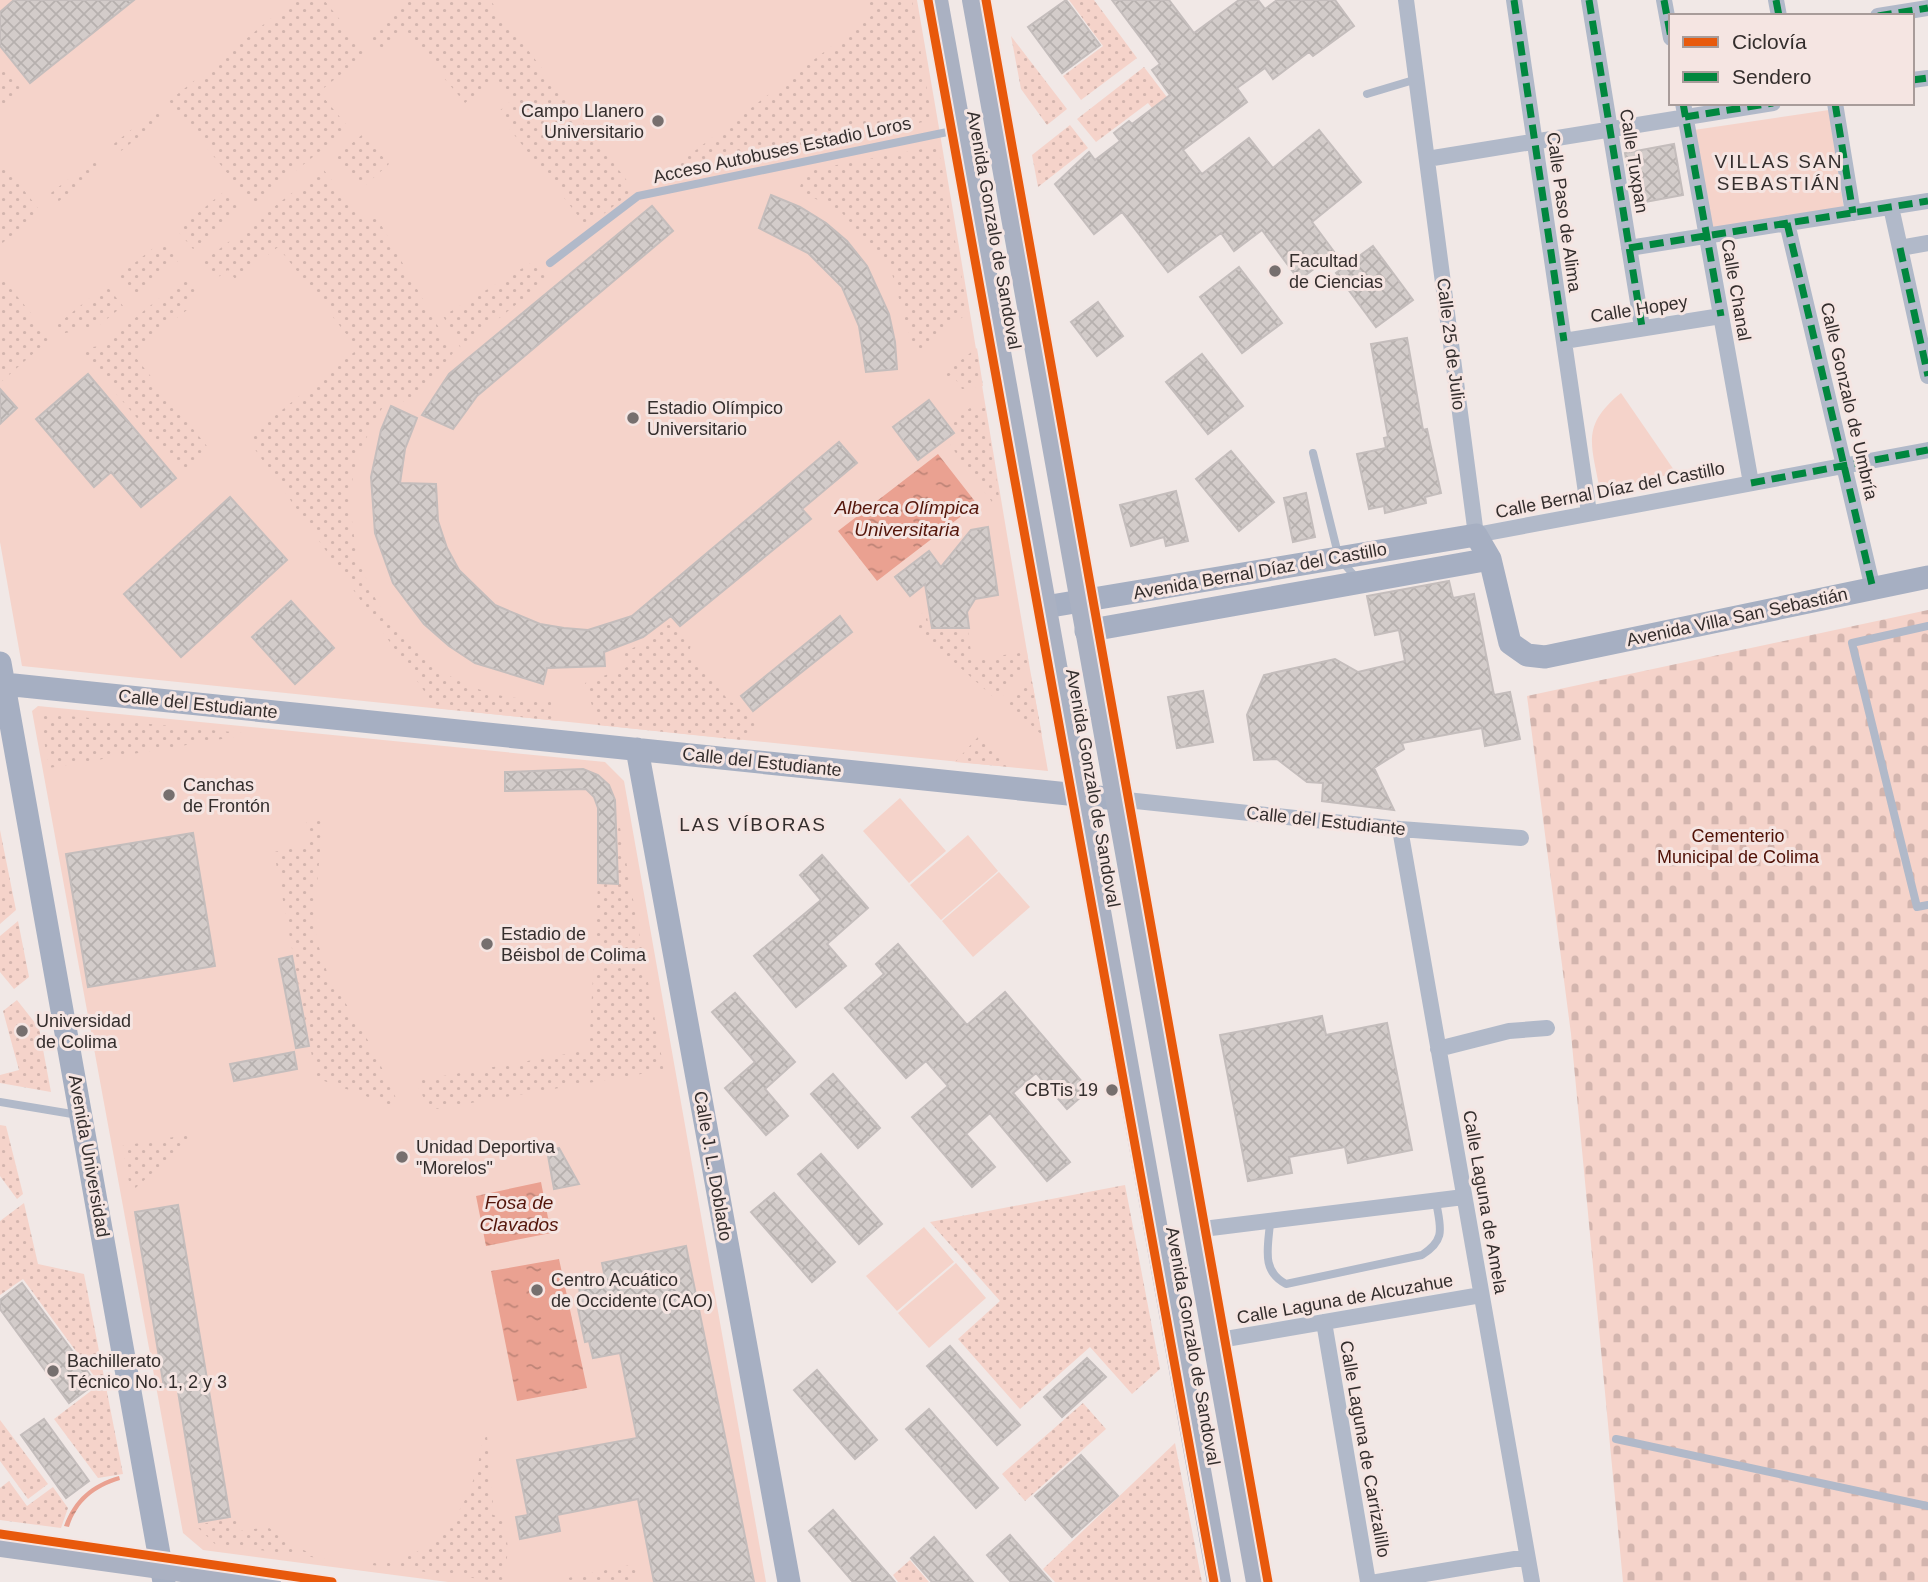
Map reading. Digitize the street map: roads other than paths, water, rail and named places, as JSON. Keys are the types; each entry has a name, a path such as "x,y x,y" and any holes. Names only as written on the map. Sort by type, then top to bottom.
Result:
{"main road":[{"name":"Avenida Gonzalo de Sandoval","path":"936,0 1219,1582"},
{"name":"Avenida Gonzalo de Sandoval","path":"975,0 1258,1582"},
{"path":"1132,1093 1169,1089"},
{"path":"1184,1382 1220,1375"},
{"path":"0,1545 163,1575 269,1582"}],"street":[{"name":"Calle 25 de Julio","path":"1406,0 1476,535 1490,559 1510,643 1527,655 1545,657"},
{"name":"Calle Paso de Alima","path":"1514,0 1589,513"},
{"name":"Calle Tuxpan","path":"1588,0 1643,327"},
{"path":"1664,0 1669,27"},
{"path":"1890,14 1928,8"},
{"path":"1427,159 1610,129 1684,110 1748,105"},
{"path":"1835,105 1853,212"},
{"name":"Calle Chanal","path":"1684,110 1751,483"},
{"path":"1629,248 1928,201"},
{"path":"1891,207 1928,376"},
{"name":"Calle Gonzalo de Umbría","path":"1787,223 1873,589"},
{"path":"1900,248 1928,243"},
{"name":"Calle Hopey","path":"1564,341 1721,316"},
{"name":"Calle Bernal Díaz del Castillo","path":"1476,535 1928,450"},
{"name":"Avenida Bernal Díaz del Castillo","path":"1045,607 1476,535"},
{"name":"Avenida Bernal Díaz del Castillo","path":"1086,631 1490,559"},
{"name":"Avenida Villa San Sebastián","path":"1545,657 1928,577"},
{"name":"Calle del Estudiante","path":"2,674 637,749 1400,829 1521,838"},
{"name":"Avenida Universidad","path":"2,674 163,1575"},
{"name":"Calle J. L. Doblado","path":"637,749 789,1582"},
{"name":"Calle Laguna de Amela","path":"1400,829 1531,1582"},
{"path":"1438,1049 1509,1031 1547,1028"},
{"path":"1195,1230 1270,1223 1464,1197"},
{"name":"Calle Laguna de Alcuzahue","path":"1214,1341 1481,1295"},
{"name":"Calle Laguna de Carrizalillo","path":"1324,1322 1368,1582"},
{"path":"1377,1582 1527,1557"}],"lane":[{"path":"1367,94 1417,79"},
{"name":"Acceso Autobuses Estadio Loros","path":"550,263 638,196 960,129"},
{"path":"1313,453 1339,558 1360,582"},
{"path":"1928,626 1852,643 1917,907 1928,905"},
{"path":"0,1102 81,1115"},
{"path":"1270,1223 1267,1267 1273,1278 1286,1284 1422,1255 1436,1246 1441,1234 1436,1201"},
{"path":"1616,1439 1928,1506"}],"water":[{"name":"Alberca Olímpica Universitaria","path":"938,454 977,504 877,581 838,531"},
{"name":"Fosa de Clavados","path":"541,1182 551,1233 486,1246 476,1196"},
{"path":"559,1259 587,1388 517,1401 491,1271"},
{"path":"119,1476 120,1480 102,1487 88,1497 77,1510 69,1527 64,1526 78,1500 100,1483"}],"place":[{"name":"Campo Llanero Universitario","path":"658,121"},
{"name":"Facultad de Ciencias","path":"1275,271"},
{"name":"Estadio Olímpico Universitario","path":"633,418"},
{"name":"Canchas de Frontón","path":"169,795"},
{"name":"Estadio de Béisbol de Colima","path":"487,944"},
{"name":"Universidad de Colima","path":"22,1031"},
{"name":"CBTis 19","path":"1112,1090"},
{"name":"Unidad Deportiva \"Morelos\"","path":"402,1157"},
{"name":"Centro Acuático de Occidente (CAO)","path":"537,1290"},
{"name":"Bachillerato Técnico No. 1, 2 y 3","path":"53,1371"}],"district":[{"name":"VILLAS SAN SEBASTIÁN","path":"1779,172"},
{"name":"LAS VÍBORAS","path":"753,824"}],"park label":[{"name":"Cementerio Municipal de Colima","path":"1738,846"}]}
